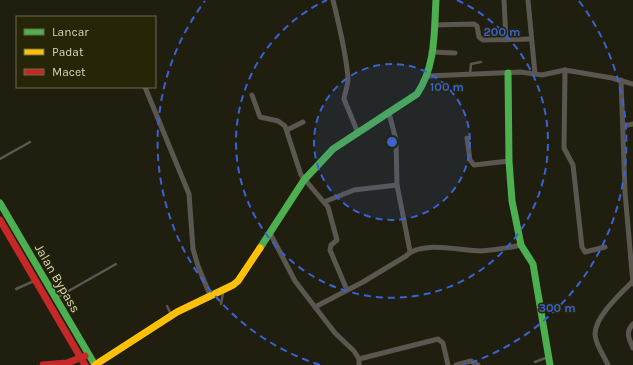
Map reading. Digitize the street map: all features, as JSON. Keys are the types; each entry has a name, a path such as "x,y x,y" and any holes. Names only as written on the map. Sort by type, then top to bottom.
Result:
{"main road":[{"path":"95,365 172,314 210,295 224,290 238,281 304,180 333,150 417,94 428,76 436,0"},
{"path":"508,73 509,161 512,201 521,245 533,264 550,365"},
{"name":"Jalan Bypass","path":"0,203 95,365"},
{"name":"Jalan Bypass","path":"0,220 85,365"},
{"path":"43,365 67,362 88,355"}],"street":[{"path":"333,0 340,30 348,78 347,92 344,99 358,134"},
{"path":"504,0 506,40"},
{"path":"528,0 535,74"},
{"path":"434,25 472,24 477,26 481,39 506,40 531,38"},
{"path":"431,52 455,52"},
{"path":"565,70 564,148 573,165 582,247 585,252 605,247"},
{"path":"428,76 508,73 548,75 565,70 621,80 633,84"},
{"path":"608,365 596,339 596,328 615,299 633,283 625,192 621,80"},
{"path":"145,88 189,194 192,249 210,295"},
{"path":"252,95 260,117 283,123 304,180 324,202 331,216 336,241 331,245 330,250 347,290"},
{"path":"389,113 396,140 397,186 410,251"},
{"path":"286,130 303,122"},
{"path":"623,126 633,124"},
{"path":"467,138 470,160 474,165 509,161"},
{"path":"324,202 354,190 397,186"},
{"path":"270,233 293,278 335,333 354,351 359,359 359,365"},
{"path":"315,307 367,280 410,251 433,248 482,251 521,245"},
{"path":"633,324 628,332 628,337 633,348"},
{"path":"359,359 438,339 443,343 448,365"},
{"path":"456,365 471,361 478,365"}],"lane":[{"path":"470,74 472,64 481,62"},
{"path":"0,159 30,142"},
{"path":"56,298 116,264"},
{"path":"16,289 36,280"},
{"path":"222,304 224,290"},
{"path":"167,306 172,314"},
{"path":"535,362 549,357"}],"traffic: fast":[{"path":"260,248 304,180 333,149 417,94 428,72 431,60 436,0"},
{"path":"508,73 509,161 512,201 521,245 533,264 550,365"},
{"path":"0,203 95,365"}],"traffic: slow":[{"path":"95,365 177,312 233,285 238,281 260,248"}],"traffic: jam":[{"path":"0,220 85,365"},
{"path":"43,365 67,363 85,356"}]}
